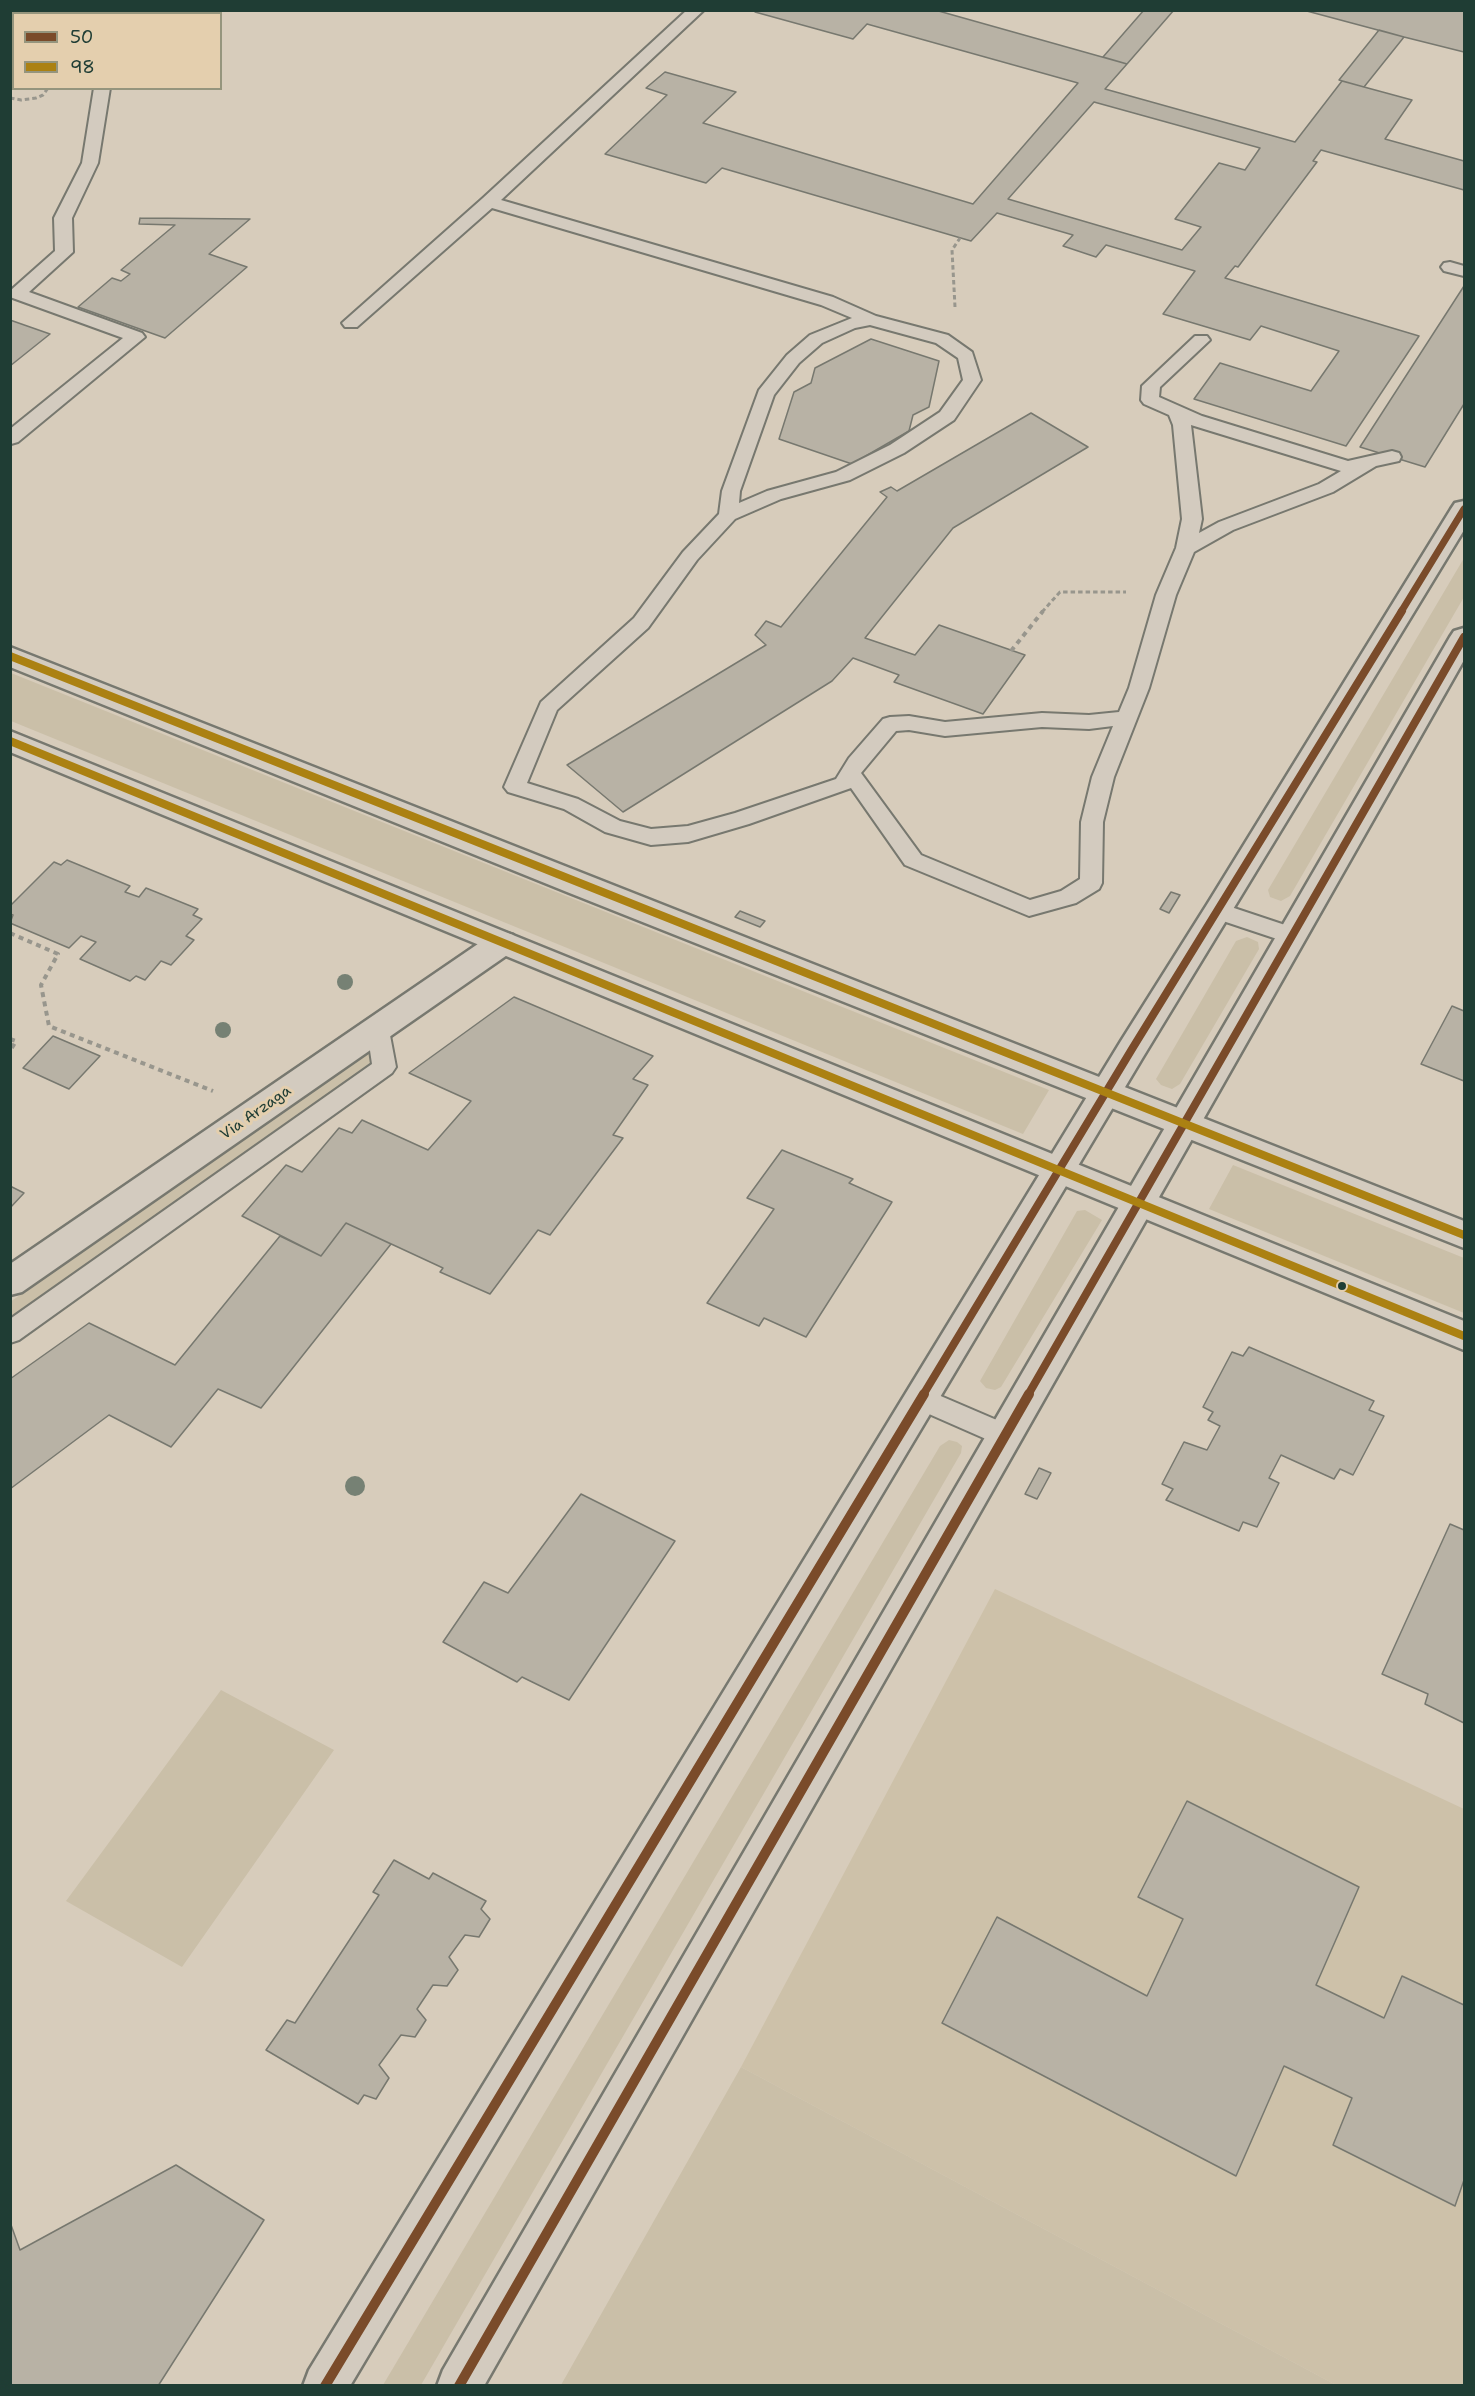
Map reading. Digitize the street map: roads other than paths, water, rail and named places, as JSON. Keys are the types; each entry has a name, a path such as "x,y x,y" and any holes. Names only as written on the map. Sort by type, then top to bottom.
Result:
{"street":[{"path":"325,2385 1106,1094 1464,509"},
{"path":"459,2385 1464,638"},
{"path":"10,656 1464,1235"},
{"path":"10,741 1061,1169 1464,1336"},
{"name":"Via Arzaga","path":"10,1282 502,943"}],"lane":[{"path":"351,323 489,202 697,10"},
{"path":"11,438 136,337 17,294 64,252 63,218 90,163 102,90"},
{"path":"489,202 828,301 870,320 942,339 966,356 972,380 946,416 897,449 843,476 774,495 728,515 690,556 641,623 548,707 509,792 571,804 613,827 651,837 688,834 741,819 843,784 890,724 909,723 945,729 1042,720 1089,722 1127,718"},
{"path":"728,515 731,491 765,394 793,359 816,339 850,324 870,320"},
{"path":"1201,340 1151,386 1150,400 1195,420 1347,467 1392,457"},
{"path":"849,774 859,783 913,860 1029,908 1068,897 1091,883 1092,822 1103,777 1146,665 1166,595 1186,548 1192,519 1182,424 1177,412"},
{"path":"1186,548 1226,526 1326,488 1369,463"},
{"path":"1219,911 1292,936"},
{"path":"10,1333 384,1067 378,1029"},
{"path":"922,1399 1004,1435"}]}
